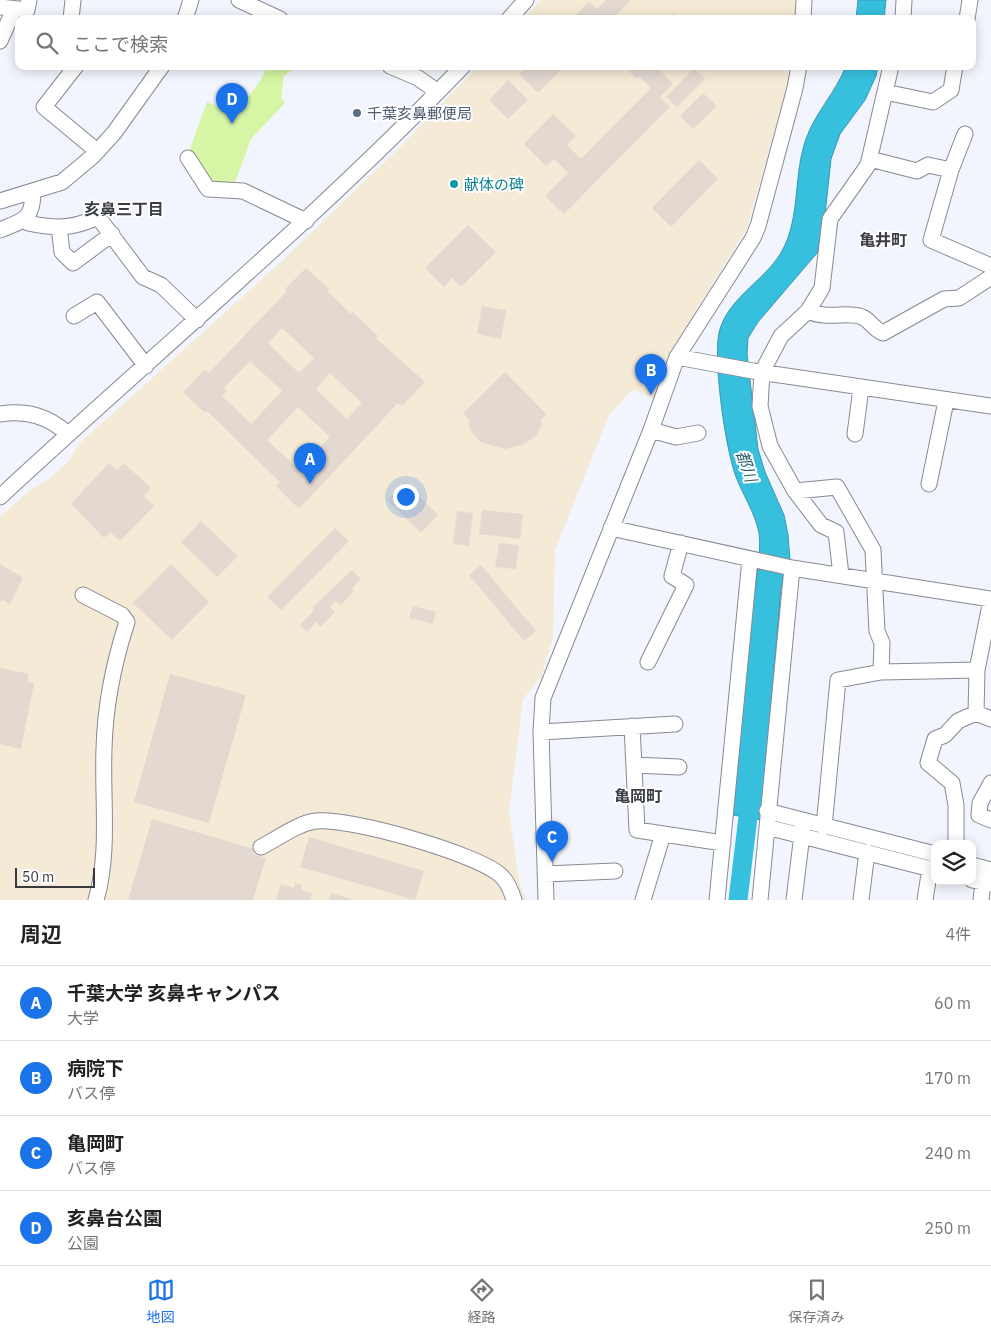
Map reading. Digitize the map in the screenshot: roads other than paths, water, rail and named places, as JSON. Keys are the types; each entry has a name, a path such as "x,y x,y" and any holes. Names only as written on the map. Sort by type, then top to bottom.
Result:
{"street":[{"path":"0,41 7,8 28,10 29,0"},
{"path":"71,15 73,0"},
{"path":"186,15 191,0"},
{"path":"239,0 271,15"},
{"path":"802,15 804,0"},
{"path":"903,15 904,0"},
{"path":"968,15 970,0"},
{"path":"512,15 521,1"},
{"path":"73,70 44,107 97,151"},
{"path":"0,201 62,182 97,151 141,98 159,70"},
{"path":"399,70 418,78 438,92"},
{"path":"0,497 306,221 459,70"},
{"path":"546,900 541,708 547,685 650,430 677,357 753,238 795,88 798,70"},
{"path":"841,575 836,532 821,525 794,491 770,446 760,406 757,372 781,336 808,311 822,288 830,219 868,165 890,70"},
{"path":"885,92 934,102 951,90 954,70"},
{"path":"965,134 951,170 932,240 991,266"},
{"path":"188,158 208,189 243,191 306,221"},
{"path":"870,159 917,171 928,165 951,170"},
{"path":"0,230 27,218 33,210 34,191"},
{"path":"27,218 28,223 59,227 78,226 98,217 143,277 161,285 198,320"},
{"path":"59,227 62,252 73,263 112,234"},
{"path":"808,311 818,315 861,316 868,320 873,329 883,333 944,299 959,298 991,277"},
{"path":"74,316 97,302 146,366"},
{"path":"677,357 757,372 946,401 990,402"},
{"path":"855,434 861,388"},
{"path":"930,484 946,401"},
{"path":"0,414 37,414 55,423 68,434"},
{"path":"650,430 676,437 698,433"},
{"path":"794,491 837,487 873,550 877,631 882,643 881,672"},
{"path":"611,528 792,568 991,599 977,670 976,713"},
{"path":"648,662 686,586 672,576 681,543"},
{"path":"718,900 750,559"},
{"path":"760,900 767,811 792,568"},
{"path":"83,595 122,615 127,622 118,648 106,720 104,747 104,875 96,900"},
{"path":"824,827 838,680 881,672 977,670"},
{"path":"956,840 956,805 952,783 928,764 935,739 945,735 958,721 976,713 991,719"},
{"path":"541,732 674,724"},
{"path":"632,726 637,830 723,844"},
{"path":"634,765 680,767"},
{"path":"991,783 980,803 979,815 991,820"},
{"path":"767,811 803,829 867,852 931,864"},
{"path":"261,847 313,821 344,822 442,848 480,862 500,875 511,889 514,900"},
{"path":"767,826 803,829 824,827 931,863"},
{"path":"794,900 803,829"},
{"path":"643,900 663,834"},
{"path":"861,900 867,852"},
{"path":"545,874 615,871"},
{"path":"925,900 931,873"},
{"path":"981,900 984,879"}],"water":[{"path":"858,0 886,0 884,15 856,15"},
{"path":"844,70 877,70 865,100 840,134 831,159 824,224 817,253 758,322 748,338 747,354 758,449 765,472 784,515 790,560 781,588 761,820 733,815 760,541 757,525 731,461 719,389 718,340 721,326 727,314 782,251 788,238 795,210 799,167 806,139 815,120"}],"waterway":[{"name":"都川","path":"738,900 751,792"}],"place":[{"name":"千葉亥鼻郵便局","path":"357,113"},
{"name":"亥鼻台公園","path":"232,124"},
{"name":"献体の碑","path":"454,184"},
{"name":"病院下","path":"651,395"},
{"name":"千葉大学 亥鼻キャンパス","path":"310,484"},
{"name":"亀岡町","path":"552,862"}],"district":[{"name":"亥鼻三丁目","path":"124,209"},
{"name":"亀井町","path":"883,240"},
{"name":"亀岡町","path":"638,796"}]}
